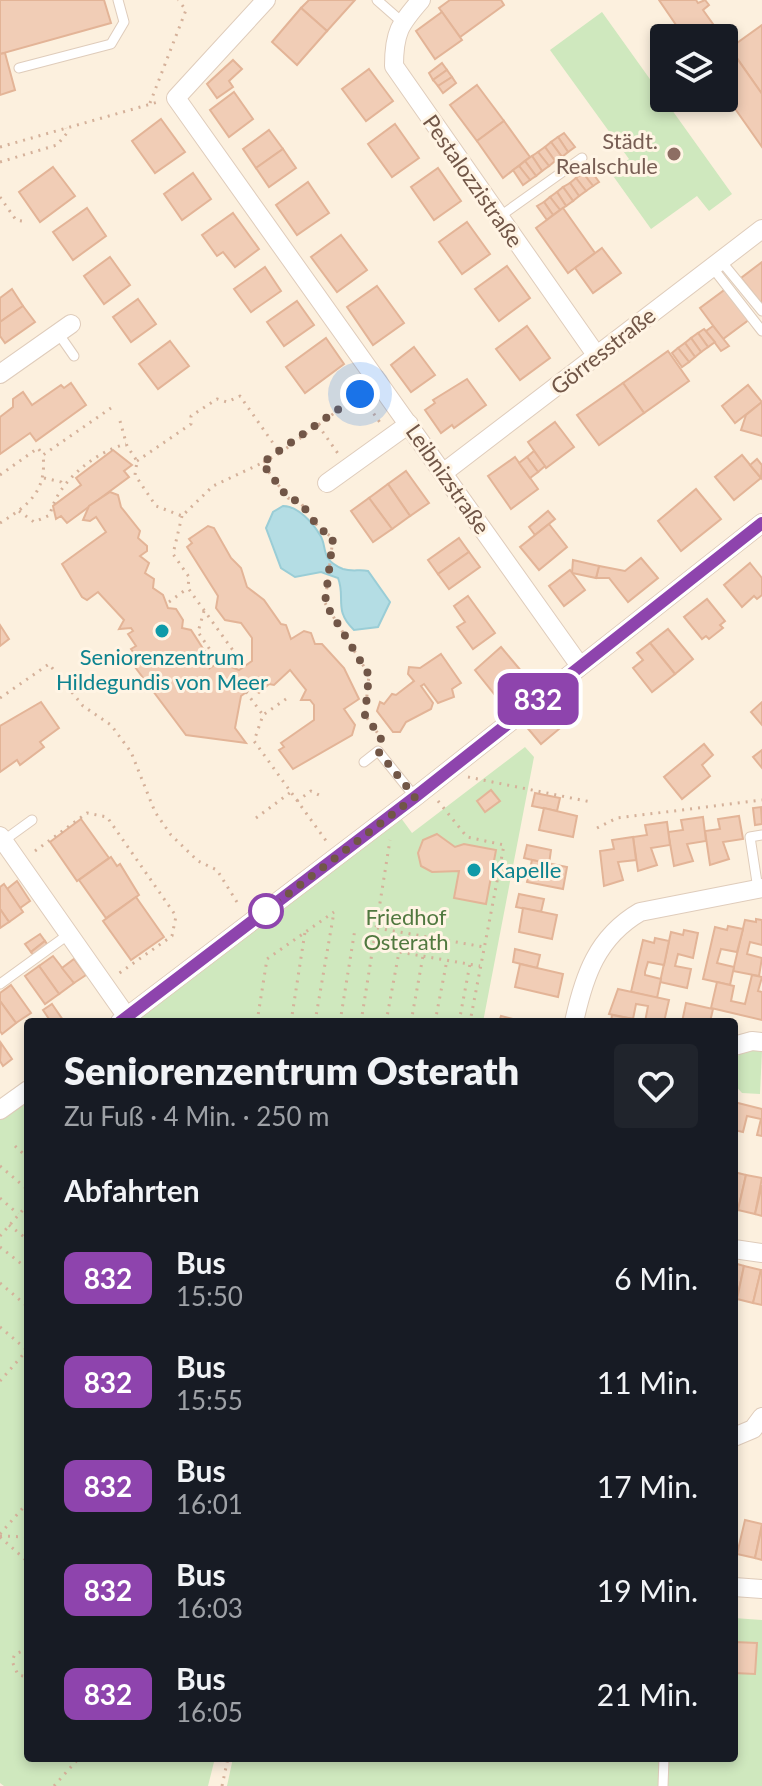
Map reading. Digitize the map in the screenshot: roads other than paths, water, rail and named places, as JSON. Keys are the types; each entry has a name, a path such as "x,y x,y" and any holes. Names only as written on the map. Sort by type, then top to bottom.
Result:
{"street":[{"name":"Leibnizstraße","path":"266,0 176,98 580,666"},
{"name":"Pestalozzistraße","path":"421,0 402,22 394,40 394,66 597,356"},
{"name":"Görresstraße","path":"443,473 762,229"},
{"path":"2,367 65,328"},
{"path":"327,483 409,424"},
{"path":"127,1018 421,792 762,523"},
{"path":"2,838 104,984 123,1018"},
{"path":"0,869 17,860"},
{"path":"575,1018 589,966 622,922 640,912 760,889"},
{"path":"738,1045 762,1042"},
{"path":"0,1110 24,1093"},
{"path":"738,1250 762,1253"},
{"path":"738,1435 753,1429 762,1417"},
{"path":"738,1587 762,1589"}],"lane":[{"path":"19,68 111,44 124,22 118,0"},
{"path":"377,0 402,22"},
{"path":"499,217 582,158"},
{"path":"717,264 762,311"},
{"path":"717,264 762,331"},
{"path":"65,328 74,356"},
{"path":"364,762 378,751 421,792"},
{"path":"2,838 32,820"},
{"path":"760,889 750,837 762,835"},
{"path":"0,984 69,934"},
{"path":"663,1786 664,1762"}],"water":[{"path":"283,506 299,512 317,530 327,557 335,565 346,570 368,571 390,602 378,627 354,630 348,623 342,610 338,578 321,572 295,577 281,568 266,528 273,512"}],"place":[{"name":"Städt. Realschule","path":"674,154"},
{"name":"Seniorenzentrum Hildegundis von Meer","path":"162,631"},
{"name":"Kapelle","path":"474,870"}],"park label":[{"name":"Friedhof Osterath","path":"406,930"}]}
